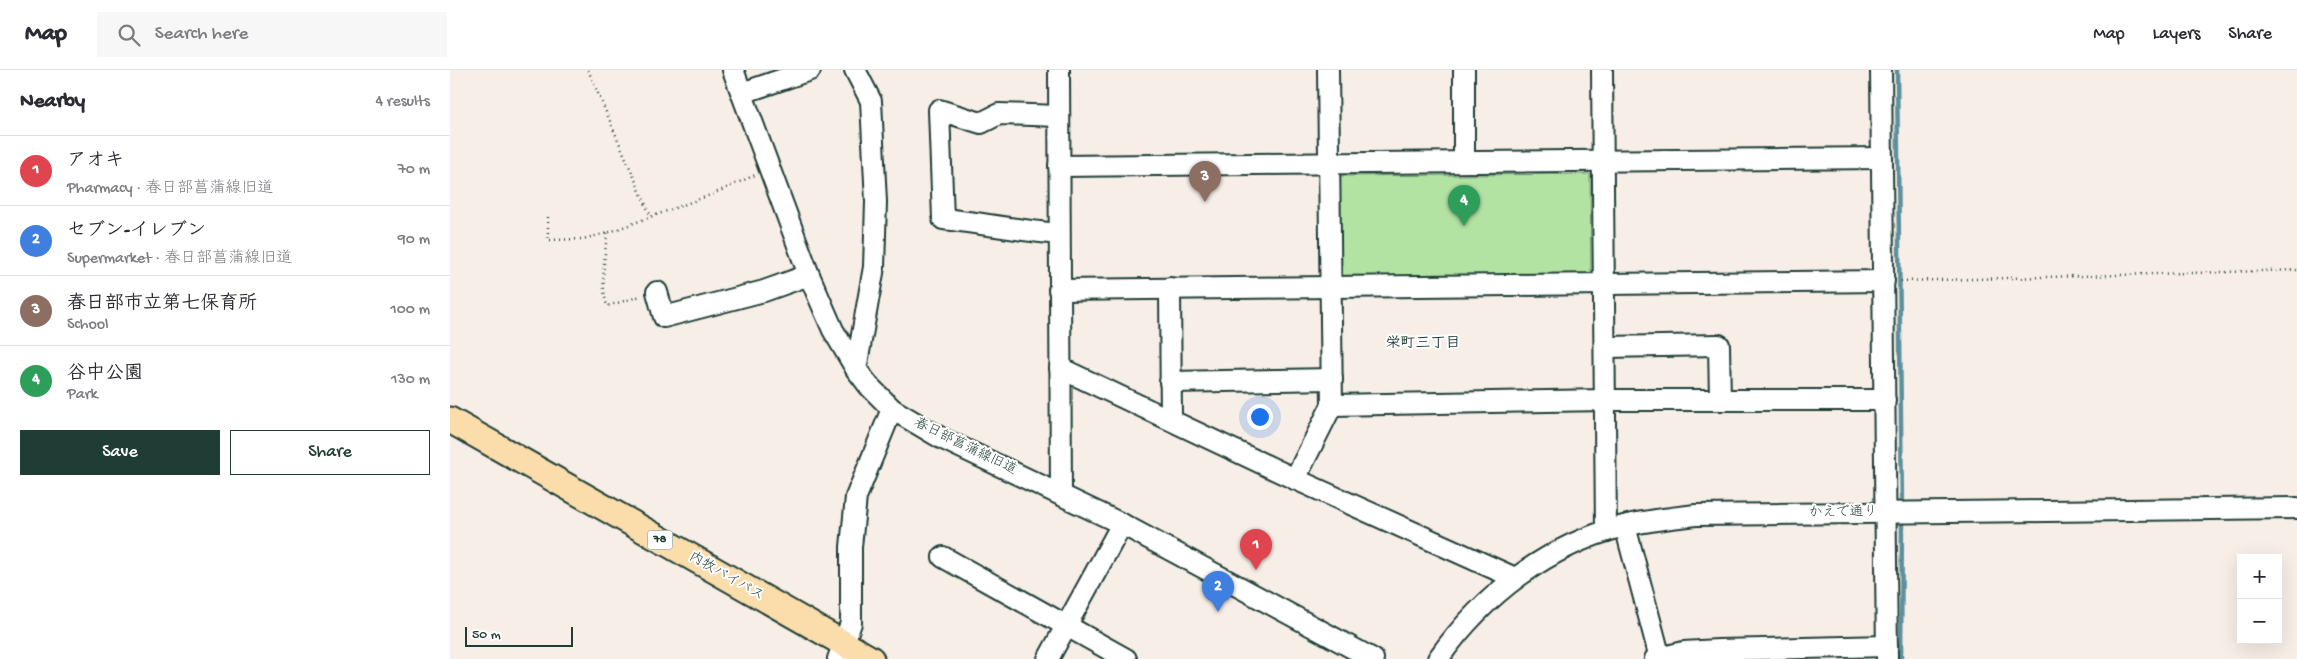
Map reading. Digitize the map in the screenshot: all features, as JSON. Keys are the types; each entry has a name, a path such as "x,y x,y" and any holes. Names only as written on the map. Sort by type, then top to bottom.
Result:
{"main road":[{"name":"内牧バイパス","path":"450,420 841,652 871,659"}],"street":[{"name":"春日部菖蒲線旧道","path":"733,70 769,169 833,330 856,369 869,386 892,409 941,438 1122,524 1373,659"},
{"path":"742,93 810,70"},
{"path":"855,70 871,101 876,202 874,267 856,369"},
{"path":"1059,70 1061,494"},
{"path":"1295,479 1332,405 1328,70"},
{"path":"1464,70 1464,162"},
{"path":"1602,70 1606,531"},
{"path":"1625,526 1658,658 1684,652 1718,650 1887,652 1882,70"},
{"path":"1059,116 999,114 981,123 939,110 942,219 993,225 1020,231 1059,234"},
{"path":"1059,166 1882,158"},
{"path":"658,292 664,317 764,290 810,275"},
{"path":"1059,290 1884,281"},
{"path":"1170,288 1171,420"},
{"path":"1605,347 1719,345 1720,400"},
{"path":"1060,368 1295,479 1515,578"},
{"path":"1170,382 1332,379"},
{"path":"1332,405 1606,400 1885,400"},
{"path":"841,652 851,623 851,547 856,497 892,409"},
{"name":"かえで通り","path":"1438,659 1477,611 1515,578 1562,550 1606,531 1659,519 1696,515 2297,508"},
{"path":"1048,659 1122,524"},
{"path":"943,557 1126,659"}],"path":[{"path":"588,70 651,217"},
{"path":"548,217 548,240 583,239 607,233 713,194 769,169"},
{"path":"607,233 603,274 607,306 658,292"},
{"path":"1884,281 2297,270"}],"green space":[{"path":"1590,174 1591,278 1339,276 1338,176"}],"waterway":[{"path":"1897,70 1902,509"},
{"path":"1901,659 1902,519"}],"place":[{"name":"春日部市立第七保育所","path":"1205,202"},
{"name":"谷中公園","path":"1464,226"},
{"name":"アオキ","path":"1256,570"},
{"name":"セブン-イレブン","path":"1218,612"}],"district":[{"name":"栄町三丁目","path":"1423,344"}]}
